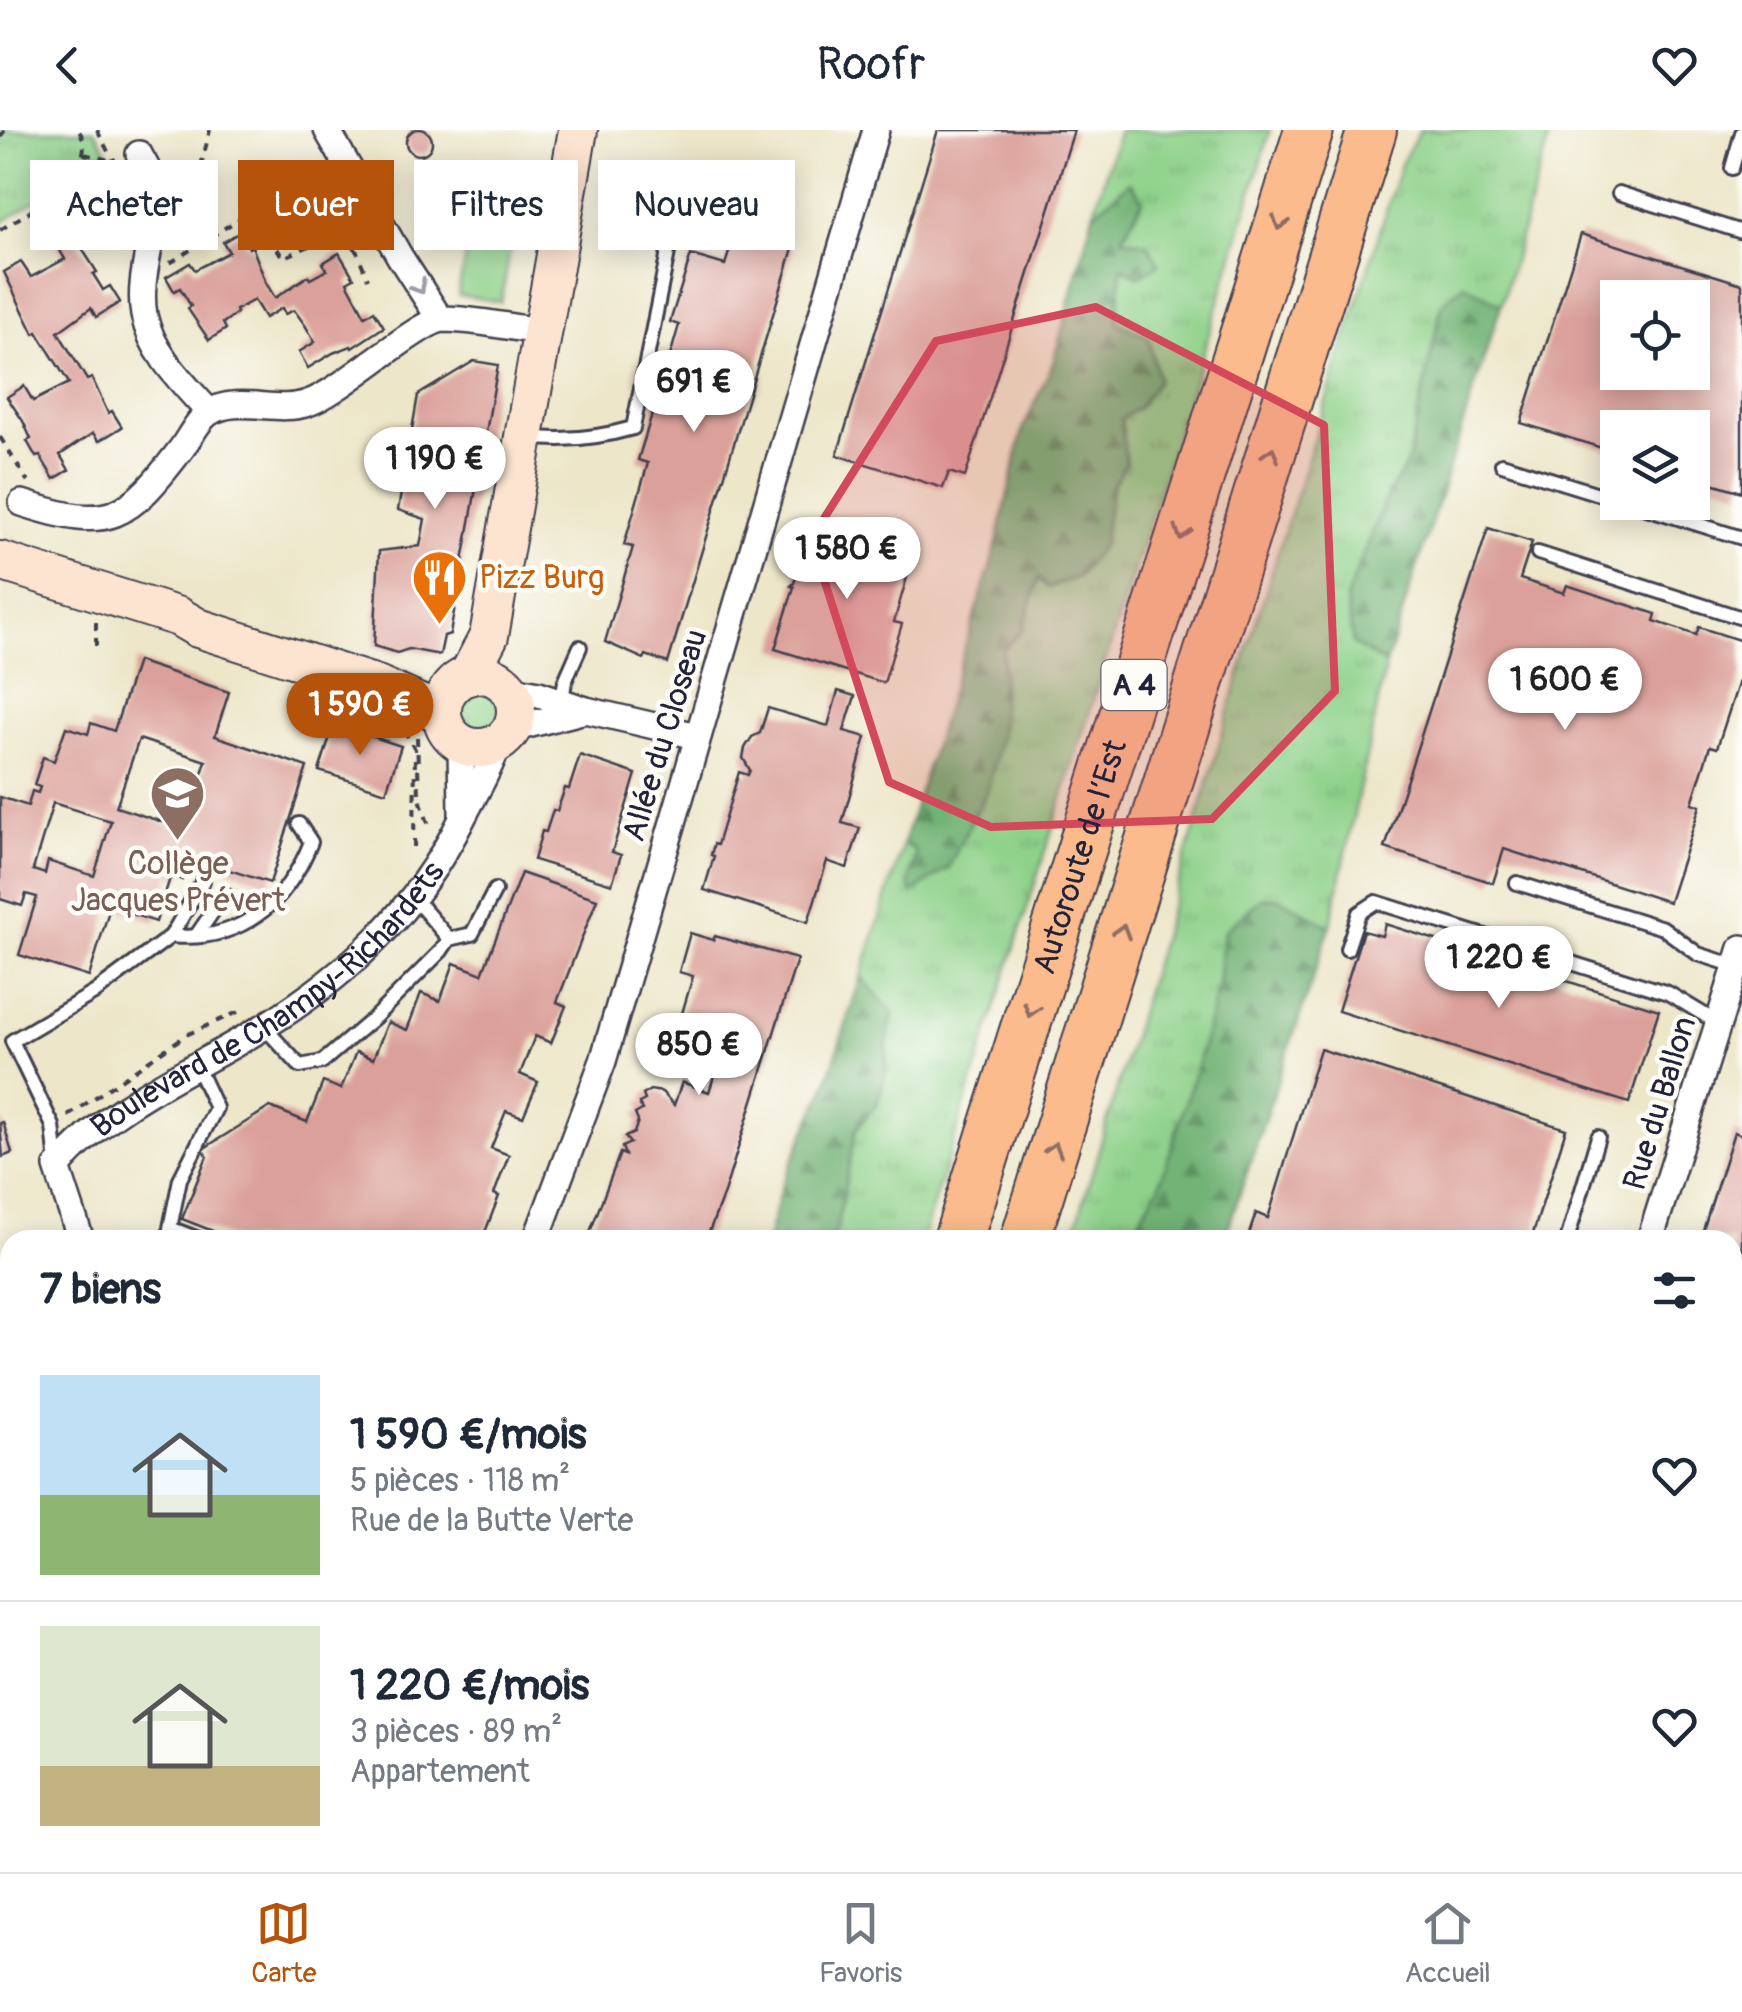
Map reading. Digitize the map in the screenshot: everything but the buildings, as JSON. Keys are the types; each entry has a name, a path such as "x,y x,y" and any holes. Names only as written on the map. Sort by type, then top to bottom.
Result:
{"highway":[{"name":"Autoroute de l’Est","path":"961,1230 1309,130"},
{"name":"Autoroute de l’Est","path":"1028,1230 1372,130"}],"street":[{"path":"327,130 400,258 440,319"},
{"name":"Boulevard de Champy-Richardets","path":"462,820 462,703 489,636 578,130"},
{"name":"Allée du Closeau","path":"540,1230 603,1061 876,130"},
{"path":"132,154 152,180 155,210 144,314 154,342 170,368 209,412"},
{"path":"22,503 63,516 89,519 126,510 152,486 209,412 235,405 284,409 311,403 440,319 543,331"},
{"path":"0,562 179,617 198,628 377,685 516,710 505,736"},
{"path":"0,571 176,627 198,628"},
{"path":"462,703 574,705 698,736"},
{"path":"462,703 480,749 574,705"},
{"name":"Boulevard de Champy-Richardets","path":"57,1166 102,1124 264,1027 358,958 440,864 505,736"},
{"name":"Rue du Ballon","path":"1653,1230 1718,1023 1738,975"},
{"path":"57,1166 77,1230"}],"lane":[{"path":"1732,168 1742,133"},
{"path":"1619,194 1742,232"},
{"path":"524,436 600,438 633,428 669,250"},
{"path":"1502,464 1600,494"},
{"path":"1684,520 1742,538"},
{"path":"1538,552 1742,618"},
{"path":"574,705 564,681 580,647"},
{"path":"171,936 196,936 236,927 275,903 302,866 312,842 299,824"},
{"path":"57,1166 53,1126 12,1041 94,993 171,936 203,881"},
{"path":"1517,883 1662,928 1698,954 1738,975"},
{"path":"264,1027 300,1066 322,1062 375,1018 449,939 472,934 495,890"},
{"path":"196,936 224,894"},
{"path":"414,898 449,939"},
{"path":"1347,949 1359,913 1376,902 1668,994 1718,1023"},
{"path":"175,1230 170,1228 180,1179 216,1108 196,1065"},
{"path":"1570,1230 1598,1138"}],"path":[{"path":"0,137 5,130"},
{"path":"78,130 84,137 80,160"},
{"path":"97,130 113,160"},
{"path":"202,160 210,130"},
{"path":"84,154 110,160"},
{"path":"117,160 132,154"},
{"path":"218,232 254,210 283,258 342,231 368,278"},
{"path":"0,230 30,212"},
{"path":"145,280 190,250"},
{"path":"96,646 97,609"},
{"path":"440,864 420,796 420,743 462,703"},
{"path":"401,724 414,749 417,795 413,867"},
{"path":"53,1126 186,1035 241,1011"}],"highlighted area":[{"path":"1096,307 1324,425 1335,691 1212,819 991,827 889,782 811,539 936,341"}],"green space":[{"path":"0,130 94,130 108,152 96,160 30,160 30,204 0,224"},
{"path":"1119,130 1270,130 925,1230 835,1230 856,1129 877,1104 886,1072 893,1013 861,977 904,841 916,852 909,883 948,868 988,789 1001,732 1003,650 1023,629 1039,577 1103,544 1112,486 1126,463 1121,419 1138,408 1117,323 1122,238 1143,200 1130,183 1093,214"},
{"path":"1420,130 1551,130 1501,305 1464,284 1442,304 1407,464 1384,502 1353,644 1386,664 1330,927 1281,899 1262,898 1224,931 1218,985 1159,1187 1132,1230 1075,1230 1249,644 1401,164"},
{"path":"1130,182 1143,200 1122,238 1148,244 1159,264 1139,277 1122,267 1117,323 1148,337 1158,380 1138,408 1121,419 1126,463 1112,486 1103,544 1078,577 1048,588 1039,578 1023,629 1003,650 1001,732 988,789 948,868 912,893 909,883 916,852 904,841 994,554 1023,429 1053,363 1093,214"},
{"path":"466,250 510,250 501,302 458,295"},
{"path":"1464,284 1501,305 1386,664 1353,644 1346,599 1384,502 1407,464 1442,304"},
{"path":"480,692 495,698 501,713 495,728 480,734 465,728 459,713 465,698"},
{"path":"1262,898 1281,899 1330,927 1227,1230 1132,1230 1159,1187 1199,1059 1218,985 1224,931"},
{"path":"861,977 893,1013 884,1080 877,1104 856,1129 836,1230 770,1230 782,1184 826,1086"}],"place":[{"name":"Pizz Burg","path":"440,626"},
{"name":"Collège Jacques Prévert","path":"178,843"}]}
